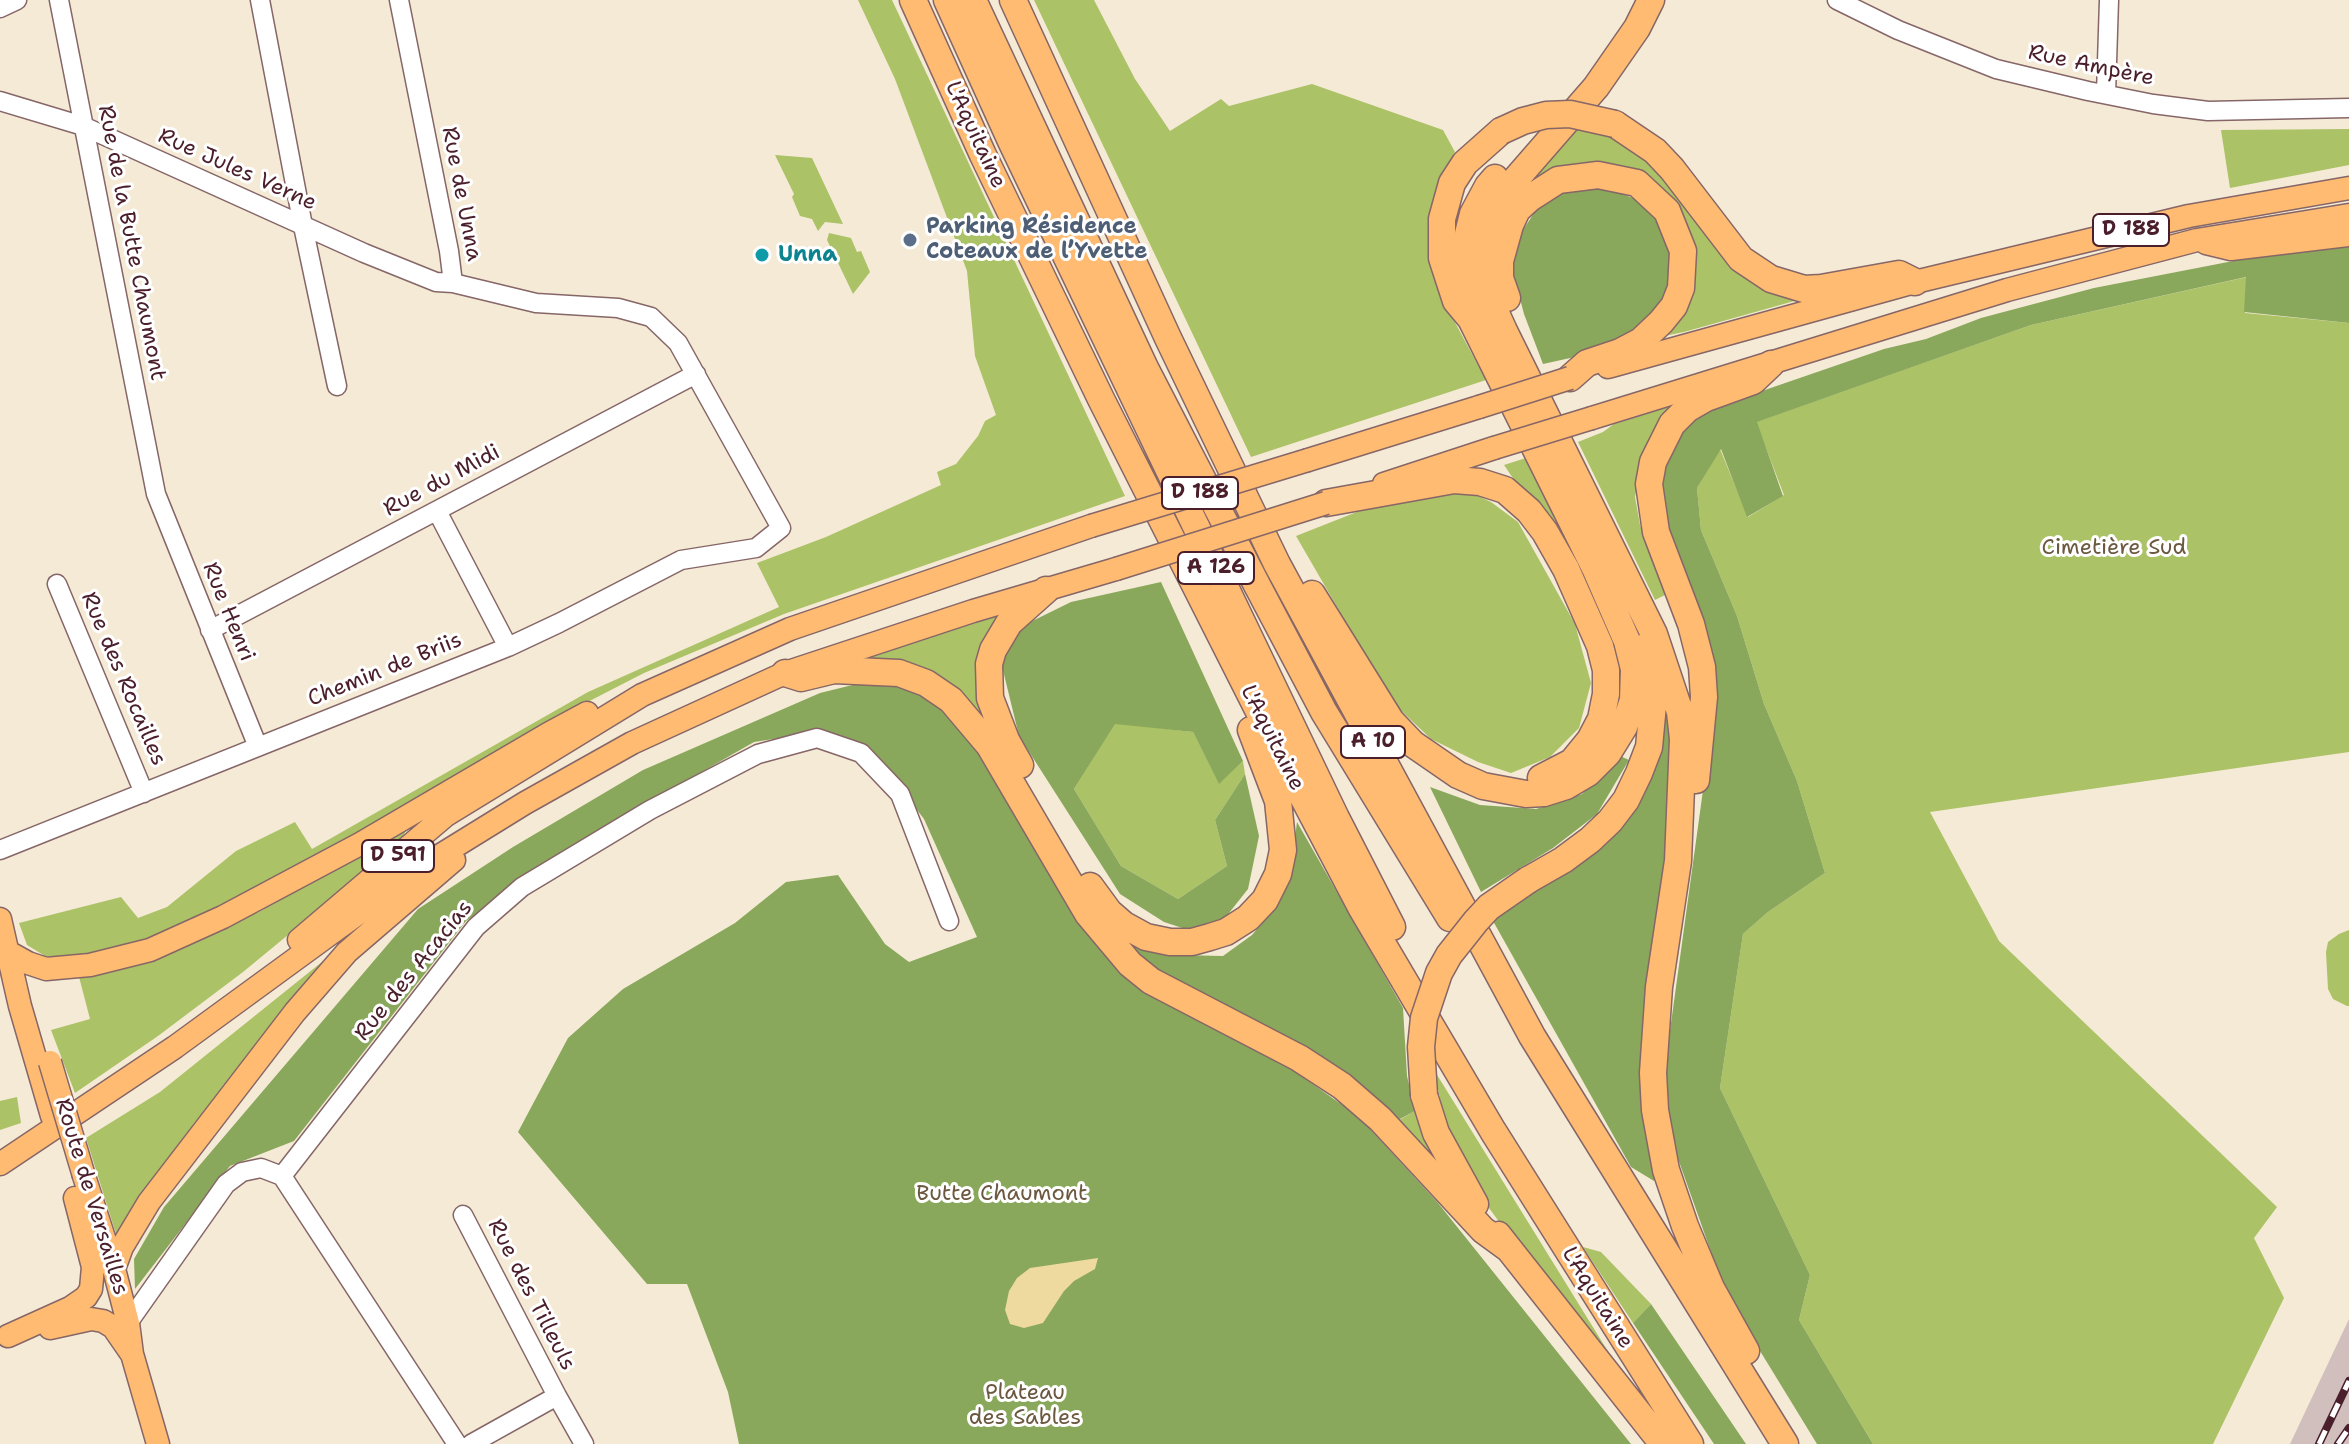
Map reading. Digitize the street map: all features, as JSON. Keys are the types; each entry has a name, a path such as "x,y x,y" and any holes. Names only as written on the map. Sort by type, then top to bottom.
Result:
{"highway":[{"name":"L'Aquitaine","path":"913,0 983,155 1101,399 1362,909 1493,1131 1690,1444"},
{"name":"A 126","path":"947,0 1011,141 1336,818 1455,1049 1493,1131"},
{"name":"A 126","path":"973,0 1145,368 1317,698 1487,978 1532,1036"},
{"name":"A 10","path":"1013,0 1066,119 1277,564 1532,1036 1785,1444"},
{"path":"1471,319 1464,274 1473,214 1488,186 1582,83 1608,44 1630,0"},
{"path":"1651,0 1637,28 1596,87 1502,195 1488,225 1481,260 1489,298 1654,634 1680,712 1683,739 1678,861 1659,987 1653,1073 1655,1110 1666,1170 1680,1213 1711,1288 1759,1372 1768,1418"},
{"path":"1219,445 1237,460 1294,564 1391,721 1437,763 1483,786 1526,794 1544,793 1566,786 1588,773 1608,753 1624,727 1633,700 1634,669 1627,641 1596,570 1471,319 1456,301 1449,286 1442,258 1442,219 1458,173 1480,147 1501,131 1523,121 1546,115 1570,114 1615,124 1655,151 1741,259 1771,279 1804,289 1899,274 1915,282"},
{"path":"1539,399 1534,364 1500,278 1500,261 1510,225 1517,210 1558,180 1598,175 1637,183 1667,211 1677,233 1683,251 1681,288 1674,306 1641,341 1587,363 1570,378"},
{"path":"1678,861 1688,832 1702,738 1702,667 1691,624 1656,532 1649,484 1651,473 1661,443 1672,424 1687,409 1706,398 1753,381 1771,364"},
{"path":"1326,503 1454,480 1480,482 1505,490 1529,511 1545,532 1566,569 1600,646 1606,670 1606,694 1601,719 1590,740 1572,762 1550,775 1505,789"},
{"path":"1596,570 1607,579 1648,664 1654,694 1649,747 1626,800 1610,821 1563,860 1489,907 1449,955 1439,973 1424,1018 1421,1047 1424,1095 1436,1133 1454,1170 1485,1219 1663,1444"},
{"path":"1046,590 1009,623 993,650 987,678 990,698 1006,740 1080,872 1109,912 1146,937 1192,942 1226,932 1248,918 1265,900 1278,874 1283,850 1278,801 1241,707 1233,661"},
{"path":"785,673 801,678 834,670 899,673 926,683 951,700 989,745 1088,914 1130,964 1151,981 1299,1058 1342,1086 1380,1119 1483,1230 1509,1249"}],"main road":[{"name":"D 188","path":"1091,526 1570,378 1915,282 2189,216 2349,188"},
{"name":"D 188","path":"1116,569 1695,385 2007,290 2197,240 2349,215"},
{"path":"2197,240 2231,249 2349,235"},
{"name":"D 591","path":"175,1047 446,815 642,695 790,629 1091,526"},
{"name":"D 591","path":"0,1164 175,1047 423,866 632,743 785,673 973,611 1116,569"},
{"path":"10,953 46,969 90,965 150,950 223,917 346,851 548,734 622,695 642,695"},
{"path":"114,1269 122,1247 149,1202 295,1012 347,952 503,817"},
{"name":"Route de Versailles","path":"0,919 31,1003 52,1116 114,1269 128,1323 132,1354 158,1444"},
{"name":"Route de Versailles","path":"44,1066 78,1180"},
{"path":"4,1337 70,1308 86,1297 91,1289 93,1267 78,1180"},
{"path":"4,1337 91,1319 113,1327 132,1354"}],"street":[{"path":"0,8 17,0"},
{"name":"Rue de la Butte Chaumont","path":"59,0 156,494"},
{"path":"260,0 337,386"},
{"name":"Rue de Unna","path":"399,0 453,283 536,303 618,308 651,317 678,343 781,528"},
{"name":"Rue Ampère","path":"1837,0 1912,36 1996,69 2153,104 2208,111 2349,108"},
{"path":"2106,94 2109,0"},
{"name":"Rue Jules Verne","path":"0,101 83,126 303,226 436,282 453,283"},
{"name":"Rue du Midi","path":"210,630 696,374"},
{"name":"Rue Henri","path":"156,494 258,747"},
{"path":"437,511 508,647"},
{"name":"Chemin de Briis","path":"0,850 508,647 681,560 756,548 781,528"},
{"name":"Rue des Rocailles","path":"57,584 144,793"},
{"name":"Rue des Acacias","path":"282,1176 476,927 522,887 650,810 758,754 817,738 861,753 900,794 949,921"},
{"path":"128,1323 226,1184 242,1172 261,1168 282,1176 457,1444"},
{"name":"Rue des Tilleuls","path":"463,1215 584,1444"},
{"path":"471,1444 557,1396"}],"shaded area":[{"path":"2349,1319 2349,1444 2290,1444"}],"green space":[{"path":"858,0 892,0 1125,496 784,614 644,673 537,728 308,861 158,939 82,957 45,956 27,945 19,923 121,897 138,918 167,907 236,851 295,822 312,849 588,692 779,607 757,563 826,537 941,485 937,472 956,464 978,436 985,421 996,415 975,356 967,271 895,79"},
{"path":"1034,0 1094,0 1135,79 1170,131 1221,99 1229,106 1312,84 1443,130 1455,152 1440,180 1430,213 1428,238 1431,264 1451,315 1486,380 1251,457"},
{"path":"1577,126 1622,143 1649,164 1684,199 1729,265 1751,282 1798,300 1655,338 1651,188 1534,186 1533,171"},
{"path":"2349,129 2349,165 2230,188 2221,130"},
{"path":"775,155 812,158 843,224 825,222 818,231 812,219 800,216 792,197 794,194"},
{"path":"1582,187 1612,190 1638,200 1653,214 1670,238 1672,276 1663,302 1636,330 1602,351 1543,364 1514,276 1514,252 1536,210 1554,196"},
{"path":"829,233 851,238 870,272 853,294 827,240"},
{"path":"2349,247 2349,323 2244,312 2246,277 2031,325 1757,422 1783,496 1747,517 1721,449 1697,488 1701,530 1737,616 1764,704 1797,781 1825,873 1768,912 1743,934 1720,1088 1810,1275 1799,1320 1873,1444 1817,1444 1727,1297 1670,1136 1665,1067 1707,761 1659,488 1665,451 1698,413 1884,349 1926,339 1981,318 2094,288 2259,256"},
{"name":"Cimetière Sud","path":"2247,277 2245,313 2349,323 2349,752 1930,812 1999,941 2277,1207 2254,1238 2284,1298 2213,1444 1873,1444 1799,1320 1810,1275 1720,1088 1743,934 1768,912 1825,873 1797,781 1764,704 1737,616 1701,530 1697,488 1720,449 1748,517 1784,495 1756,422 2031,325"},
{"path":"1672,406 1654,430 1643,452 1635,497 1640,525 1667,594 1655,600 1578,442 1614,424"},
{"path":"1529,457 1607,623 1621,668 1620,682 1615,681 1546,527 1504,465"},
{"path":"1448,492 1474,494 1518,522 1575,624 1591,683 1579,728 1550,757 1511,773 1478,762 1431,739 1392,702 1296,536 1372,506"},
{"path":"1161,582 1243,761 1219,784 1193,732 1115,724 1074,789 1121,866 1178,899 1227,866 1215,820 1245,774 1259,836 1248,889 1210,937 1164,922 1120,894 1019,736 1001,662 1016,629 1071,602"},
{"path":"1006,612 988,728 863,658"},
{"name":"Butte Chaumont","path":"873,680 913,689 945,706 970,736 1088,931 1119,973 1294,1071 1358,1116 1438,1203 1631,1444 739,1444 728,1392 687,1284 647,1284 518,1132 568,1038 623,989 735,923 786,882 838,875 885,944 909,962 977,937 924,819 869,747 825,731 754,742 581,841 466,921 294,1141 230,1166 135,1289 134,1259 164,1207 418,909 513,847 643,770 820,693"},
{"path":"1662,690 1674,728 1664,861 1643,1018 1643,1123 1655,1157 1654,1181 1631,1167 1493,921 1531,890 1595,848"},
{"path":"1115,723 1193,732 1219,783 1243,761 1245,774 1215,820 1227,866 1178,899 1121,866 1074,789"},
{"path":"1618,755 1629,760 1597,814 1553,848 1481,892 1430,787 1480,805 1536,809 1582,794"},
{"path":"1297,822 1403,1008 1407,1076 1415,1111 1398,1120 1362,1085 1184,989 1129,953 1104,922 1138,944 1178,955 1223,956 1252,935 1279,903 1291,870"},
{"path":"406,830 401,842 243,972 75,1093 51,1030 90,1019 78,973 170,949 259,912"},
{"path":"2349,930 2347,1006 2333,999 2328,989 2326,952 2328,942"},
{"path":"338,949 117,1237 86,1138 160,1092"},
{"path":"1434,1070 1617,1366 1522,1253 1467,1178 1448,1136"},
{"path":"17,1097 21,1123 0,1130 0,1101"},
{"path":"1415,1111 1442,1165 1438,1167 1399,1120"},
{"path":"1583,1247 1601,1252 1651,1304 1633,1323"},
{"path":"1651,1304 1746,1444 1714,1444 1633,1323"}],"sand":[{"path":"1098,1258 1095,1269 1064,1291 1043,1323 1024,1328 1010,1324 1005,1310 1009,1291 1017,1278 1030,1268"}],"railway":[{"path":"2319,1444 2349,1381"},
{"path":"2338,1444 2349,1428"}],"place":[{"name":"Parking Résidence Coteaux de l’Yvette","path":"910,240"},
{"name":"Unna","path":"762,255"}],"park label":[{"name":"Plateau des Sables","path":"1025,1406"}]}
